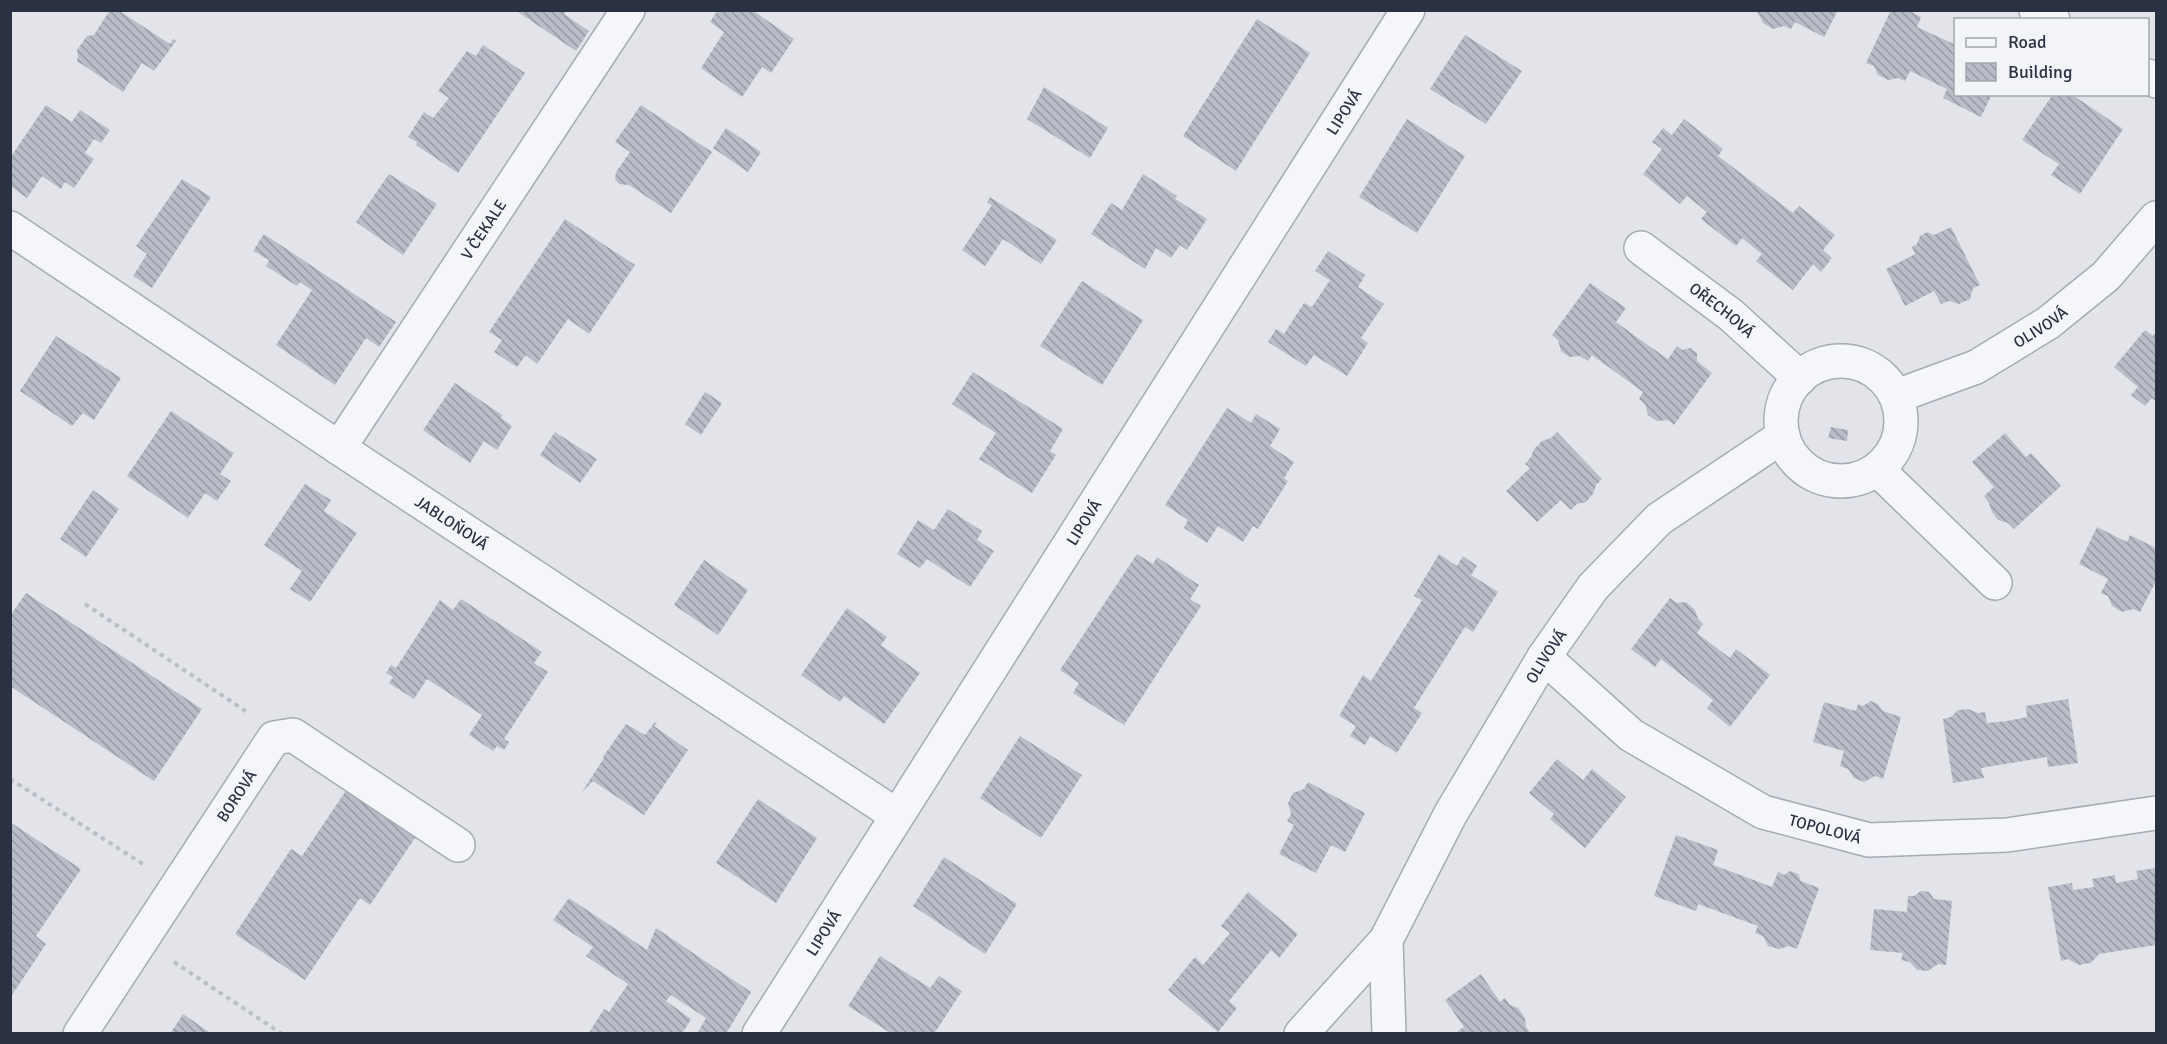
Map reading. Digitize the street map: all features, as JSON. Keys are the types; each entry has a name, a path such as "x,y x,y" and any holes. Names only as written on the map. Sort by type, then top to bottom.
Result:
{"street":[{"name":"V ČEKALE","path":"339,448 628,10"},
{"name":"LIPOVÁ","path":"759,1034 1408,10"},
{"path":"2036,10 2049,18"},
{"name":"OLIVOVÁ","path":"1897,396 1976,367 2048,322 2106,276 2157,218"},
{"name":"JABLOŇOVÁ","path":"10,228 896,815"},
{"name":"OŘECHOVÁ","path":"1641,248 1731,315 1800,378"},
{"path":"1834,362 1853,362 1871,369 1886,381 1897,396 1901,416 1900,436 1892,455 1878,470 1860,479 1841,482 1822,478 1804,469 1791,454 1783,436 1781,421 1784,405 1790,390 1800,378 1815,367 1834,362"},
{"name":"OLIVOVÁ","path":"1301,1034 1386,940 1450,815 1544,657 1593,587 1659,519 1783,436"},
{"path":"1878,470 1995,583"},
{"name":"TOPOLOVÁ","path":"1544,657 1631,735 1763,812 1869,840 2007,835 2157,813"},
{"path":"285,737 293,735 458,845"},
{"name":"BOROVÁ","path":"80,1034 274,738 285,737"},
{"name":"OLIVOVÁ","path":"1386,940 1389,1034"}],"path":[{"path":"85,604 285,737"},
{"path":"10,779 177,886"},
{"path":"141,940 282,1034"}],"building":[{"path":"110,10 118,10 170,44 173,39 176,41 154,71 142,63 123,92 77,61 77,50 87,36 94,35"},
{"path":"515,10 567,10 564,14 589,31 576,51"},
{"path":"718,10 752,10 794,39 771,73 762,67 742,97 701,68 724,32 710,22"},
{"path":"1754,10 1838,10 1824,37 1795,22 1791,29 1784,26 1773,29 1763,23"},
{"path":"1891,10 1908,10 1921,17 1917,27 1954,44 1954,96 1991,96 1981,117 1943,98 1947,89 1910,71 1905,81 1898,78 1888,80 1878,75 1874,66 1866,63"},
{"path":"1257,19 1310,53 1236,171 1183,136"},
{"path":"1465,35 1522,71 1486,124 1430,89"},
{"path":"483,45 525,73 458,173 416,145 417,142 408,137 424,112 433,118 449,98 438,91 467,51 476,56"},
{"path":"1044,87 1108,128 1090,158 1027,119"},
{"path":"2052,96 2074,96 2123,129 2080,194 2051,175 2059,164 2022,140"},
{"path":"46,105 72,122 80,110 110,130 101,143 94,139 85,153 94,159 74,188 65,182 61,189 42,176 27,198 10,186 10,158"},
{"path":"641,105 712,152 671,213 629,185 619,184 615,179 616,172 630,152 615,142"},
{"path":"1407,119 1465,156 1417,233 1359,197"},
{"path":"1684,119 1723,149 1718,156 1793,213 1799,206 1835,235 1823,250 1832,258 1821,272 1813,264 1793,290 1756,261 1762,254 1742,238 1736,246 1701,219 1707,212 1687,196 1680,204 1643,174 1662,149 1652,142 1663,128 1672,135"},
{"path":"726,128 761,152 748,172 713,148"},
{"path":"389,174 437,204 403,255 356,222"},
{"path":"1143,174 1177,196 1175,199 1207,219 1187,250 1180,245 1171,258 1156,248 1145,269 1091,234 1111,203 1122,210"},
{"path":"182,179 211,197 152,288 133,276 147,254 136,246"},
{"path":"990,197 1057,240 1041,264 1003,239 985,266 962,250 992,205 987,203"},
{"path":"565,219 635,265 589,334 568,319 537,364 526,355 517,367 494,352 502,340 489,332"},
{"path":"1951,227 1980,285 1973,288 1970,299 1959,304 1949,301 1941,304 1934,291 1905,306 1886,269 1915,254 1912,247 1917,244 1920,236 1927,232 1934,235"},
{"path":"264,234 396,322 379,347 366,338 335,385 276,345 312,290 300,282 297,286 266,266 269,260 253,251"},
{"path":"1328,251 1365,275 1358,287 1384,304 1361,338 1368,343 1347,376 1314,355 1306,366 1268,342 1276,329 1284,334 1304,303 1312,307 1330,280 1315,271"},
{"path":"1082,281 1143,320 1102,385 1040,346"},
{"path":"1590,283 1626,308 1616,322 1668,359 1677,346 1682,350 1690,348 1697,353 1697,361 1712,373 1674,425 1668,420 1657,421 1648,415 1645,404 1639,399 1643,392 1592,355 1588,361 1580,356 1569,357 1561,351 1558,340 1552,335"},
{"path":"2145,330 2153,336 2156,331 2156,402 2152,398 2145,406 2131,395 2138,387 2114,367"},
{"path":"56,336 121,378 94,420 83,413 72,426 20,391"},
{"path":"973,372 1063,429 1050,451 1056,455 1032,493 979,459 996,433 952,404"},
{"path":"455,383 502,415 501,418 512,426 497,450 484,441 470,463 423,430"},
{"path":"705,392 722,403 701,435 685,424"},
{"path":"1227,408 1251,423 1256,414 1280,429 1270,446 1294,462 1284,478 1288,481 1258,529 1253,526 1243,542 1218,526 1207,543 1184,528 1188,520 1165,505"},
{"path":"171,411 234,453 220,474 231,481 217,501 205,493 188,518 127,476"},
{"path":"1831,427 1848,430 1847,441 1828,438"},
{"path":"555,432 597,459 580,483 540,455"},
{"path":"1557,432 1602,479 1586,502 1577,504 1571,510 1561,500 1537,522 1506,491 1530,468 1525,464 1534,449"},
{"path":"2005,433 2026,457 2031,453 2061,486 2014,529 2008,523 1998,520 1992,512 1984,496 1994,487 1972,462"},
{"path":"305,484 331,500 324,511 357,533 310,602 290,589 302,571 264,545"},
{"path":"93,490 119,509 86,557 60,539"},
{"path":"948,509 982,531 977,540 994,551 970,587 927,559 920,568 897,554 918,520 934,530"},
{"path":"2097,527 2127,542 2130,535 2156,548 2156,581 2140,612 2133,609 2122,612 2112,606 2108,596 2101,593 2108,579 2079,564"},
{"path":"1137,554 1153,564 1157,557 1199,585 1190,599 1201,606 1124,725 1073,693 1079,683 1060,670"},
{"path":"1439,554 1457,566 1463,556 1477,566 1471,575 1498,592 1473,632 1465,627 1414,708 1422,713 1397,753 1370,736 1365,745 1350,736 1356,726 1339,716 1363,675 1371,681 1422,600 1414,596"},
{"path":"704,560 748,590 718,635 674,605"},
{"path":"26,593 202,709 154,781 10,686 10,616"},
{"path":"1670,598 1677,603 1686,602 1695,610 1698,619 1703,624 1697,633 1730,658 1736,649 1770,675 1730,727 1707,708 1713,700 1661,659 1655,667 1631,649"},
{"path":"461,599 542,652 534,663 548,672 504,739 509,742 504,750 497,746 493,751 469,735 482,715 427,679 414,699 389,683 393,677 386,673 391,665 396,668 440,600 453,610"},
{"path":"847,608 887,637 881,645 920,673 884,724 844,696 840,702 801,675"},
{"path":"2068,699 2078,763 2048,767 2047,757 1981,768 1984,778 1953,783 1943,719 1951,717 1958,710 1968,709 1978,713 1985,712 1987,723 2007,721 2027,717 2026,706"},
{"path":"1871,701 1878,704 1883,711 1901,717 1883,779 1875,776 1864,782 1854,778 1848,769 1840,766 1844,751 1813,742 1824,702 1856,711 1858,704 1863,706"},
{"path":"655,722 657,723 654,726 688,750 644,815 593,781 582,792 626,724 645,735"},
{"path":"1020,736 1082,775 1041,838 980,798"},
{"path":"1557,759 1583,780 1592,769 1626,797 1585,848 1550,819 1554,814 1529,793"},
{"path":"1308,782 1365,813 1345,852 1331,845 1316,873 1279,854 1294,825 1287,821 1291,814 1288,803 1293,793 1304,789"},
{"path":"347,789 417,835 370,905 360,898 305,980 235,934 291,849 302,856"},
{"path":"758,799 817,838 776,903 716,863"},
{"path":"10,822 81,869 36,936 46,944 10,998"},
{"path":"1676,835 1718,850 1713,865 1772,887 1778,872 1784,875 1790,871 1798,874 1801,881 1819,888 1797,949 1789,946 1779,949 1768,946 1763,936 1755,933 1758,926 1698,904 1696,911 1654,896"},
{"path":"944,857 1017,904 985,954 913,906"},
{"path":"2156,868 2156,945 2099,954 2091,963 2079,965 2068,959 2061,961 2048,887 2072,883 2073,890 2094,887 2092,879 2115,875 2116,883 2138,879 2136,871"},
{"path":"1921,891 1929,892 1934,899 1952,901 1946,965 1938,964 1928,971 1917,970 1910,962 1901,960 1903,953 1870,950 1874,909 1907,912 1908,896 1914,896"},
{"path":"1248,892 1298,934 1279,958 1271,950 1229,1001 1237,1008 1218,1032 1168,990 1195,957 1203,965 1230,933 1221,926"},
{"path":"569,898 647,950 656,928 751,992 726,1034 697,1034 706,1018 671,995 666,1001 691,1019 682,1034 588,1034 604,1009 609,1012 628,984 586,956 593,947 553,920"},
{"path":"880,956 930,988 939,976 962,991 934,1034 892,1034 848,1006"},
{"path":"1481,974 1500,1002 1505,998 1510,1005 1518,1008 1531,1034 1454,1034 1464,1027 1445,1000"},
{"path":"183,1014 212,1034 170,1034"}]}
